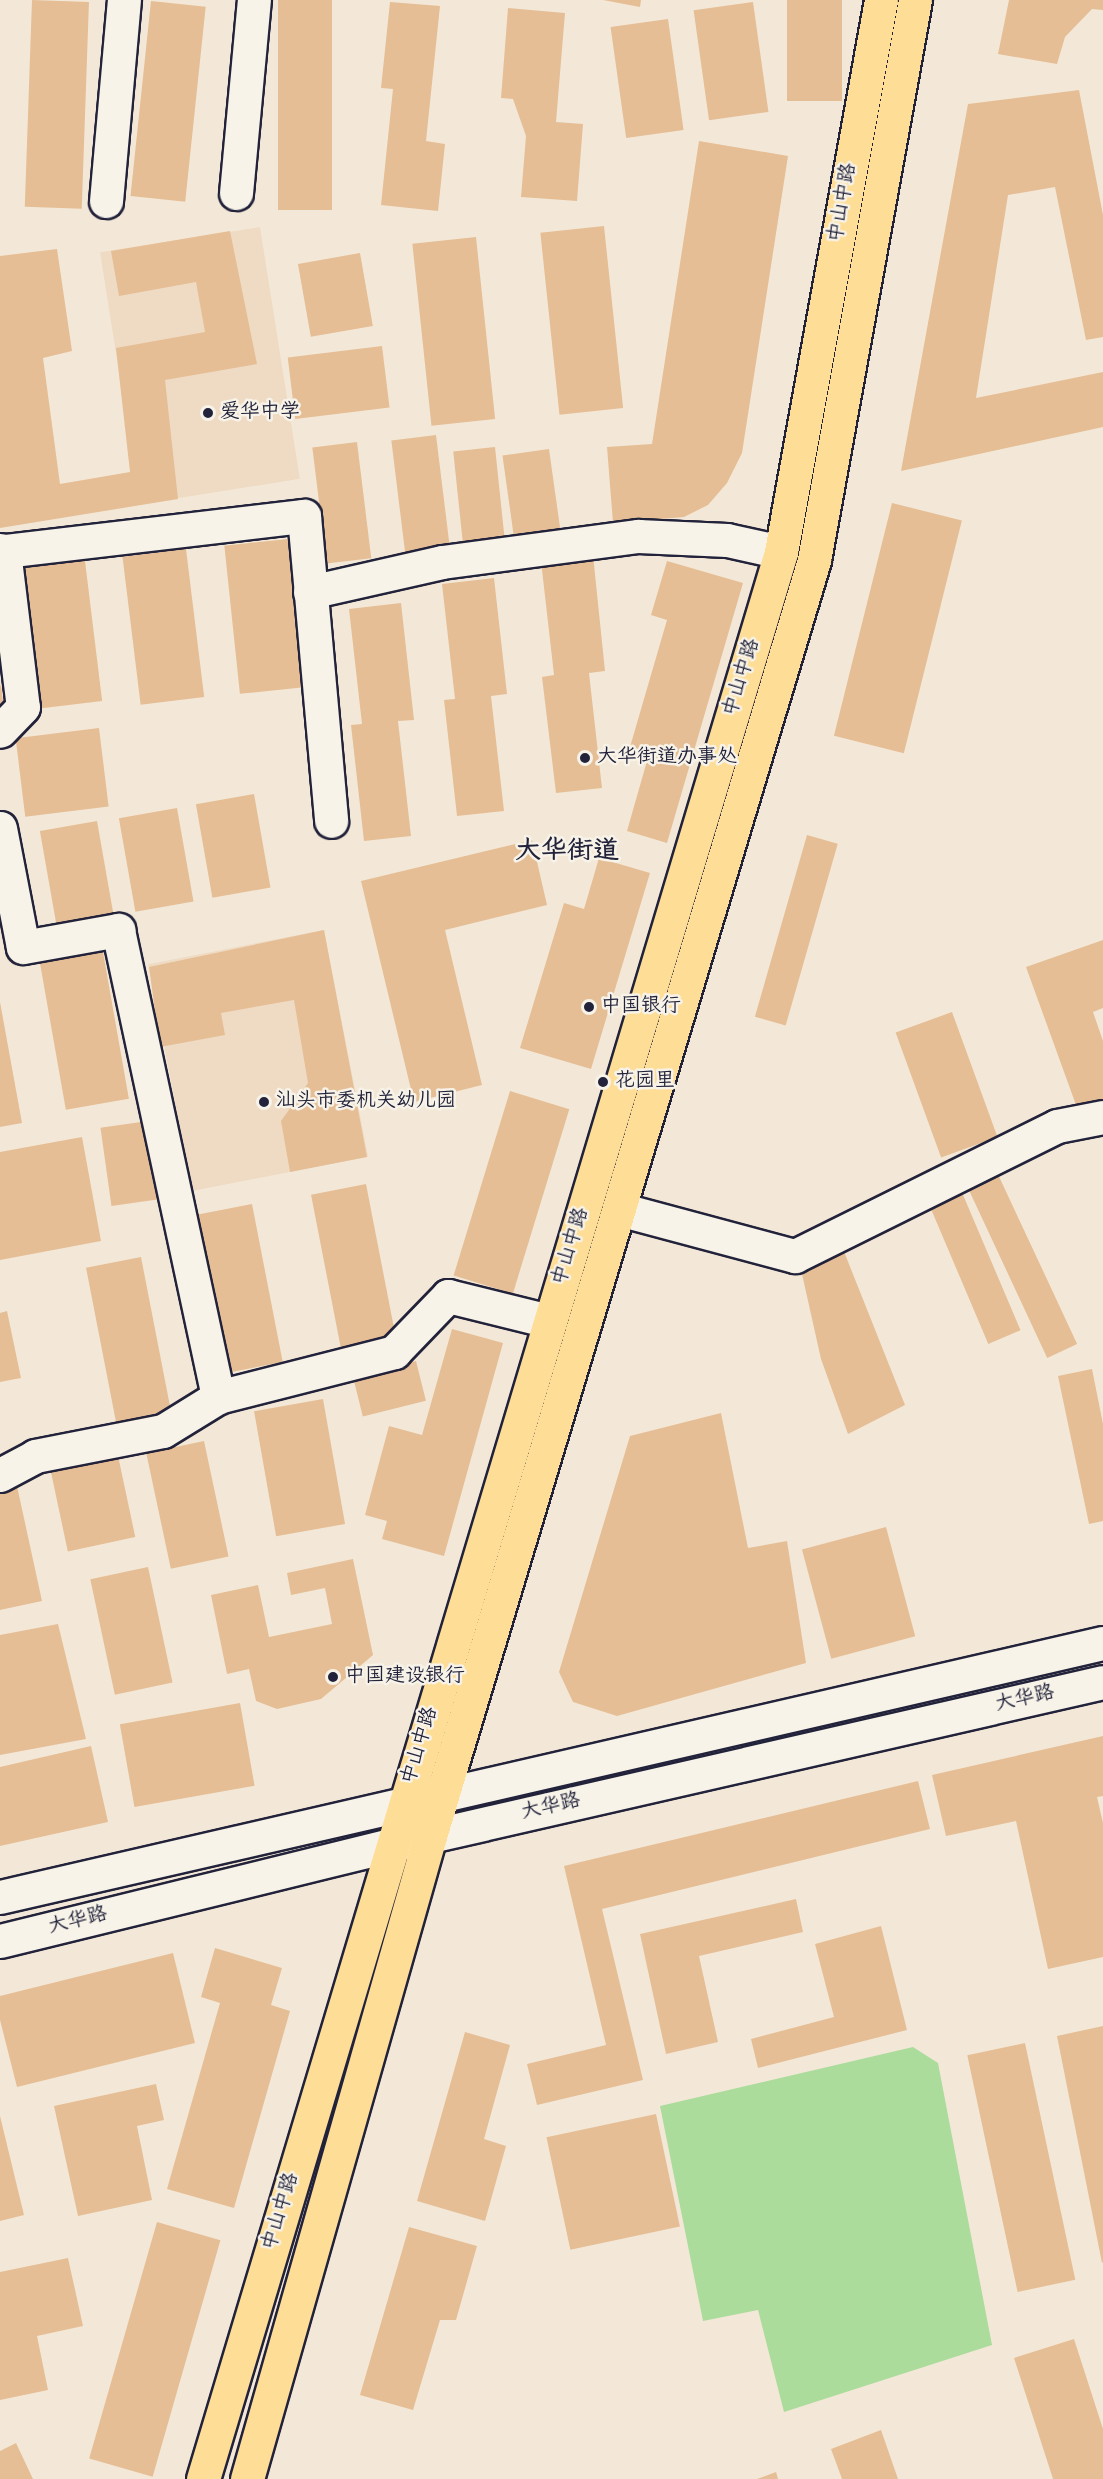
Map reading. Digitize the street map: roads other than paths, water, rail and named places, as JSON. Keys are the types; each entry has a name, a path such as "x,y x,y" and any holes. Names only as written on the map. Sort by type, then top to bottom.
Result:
{"main road":[{"name":"中山中路","path":"203,2479 391,1845 781,552 881,0"},
{"name":"中山中路","path":"246,2479 430,1836 814,560 915,0"}],"street":[{"path":"106,201 124,0"},
{"path":"236,193 254,0"},
{"path":"0,731 23,707 2,550 304,516 331,821"},
{"path":"310,592 442,562 638,536 727,540 781,552"},
{"path":"0,828 23,947 118,930 218,1397"},
{"path":"619,1209 795,1256 1057,1125 1103,1117"},
{"path":"0,1475 35,1456 163,1431 218,1397 394,1352 448,1296 549,1321"},
{"name":"大华路","path":"0,1898 1103,1643"},
{"name":"大华路","path":"0,1941 391,1845 1103,1682"}],"place":[{"name":"爱华中学","path":"208,413"},
{"name":"大华街道办事处","path":"585,758"},
{"name":"中国银行","path":"589,1007"},
{"name":"花园里","path":"603,1082"},
{"name":"汕头市委机关幼儿园","path":"264,1102"},
{"name":"中国建设银行","path":"333,1677"}],"district":[{"name":"大华街道","path":"567,854"}]}
